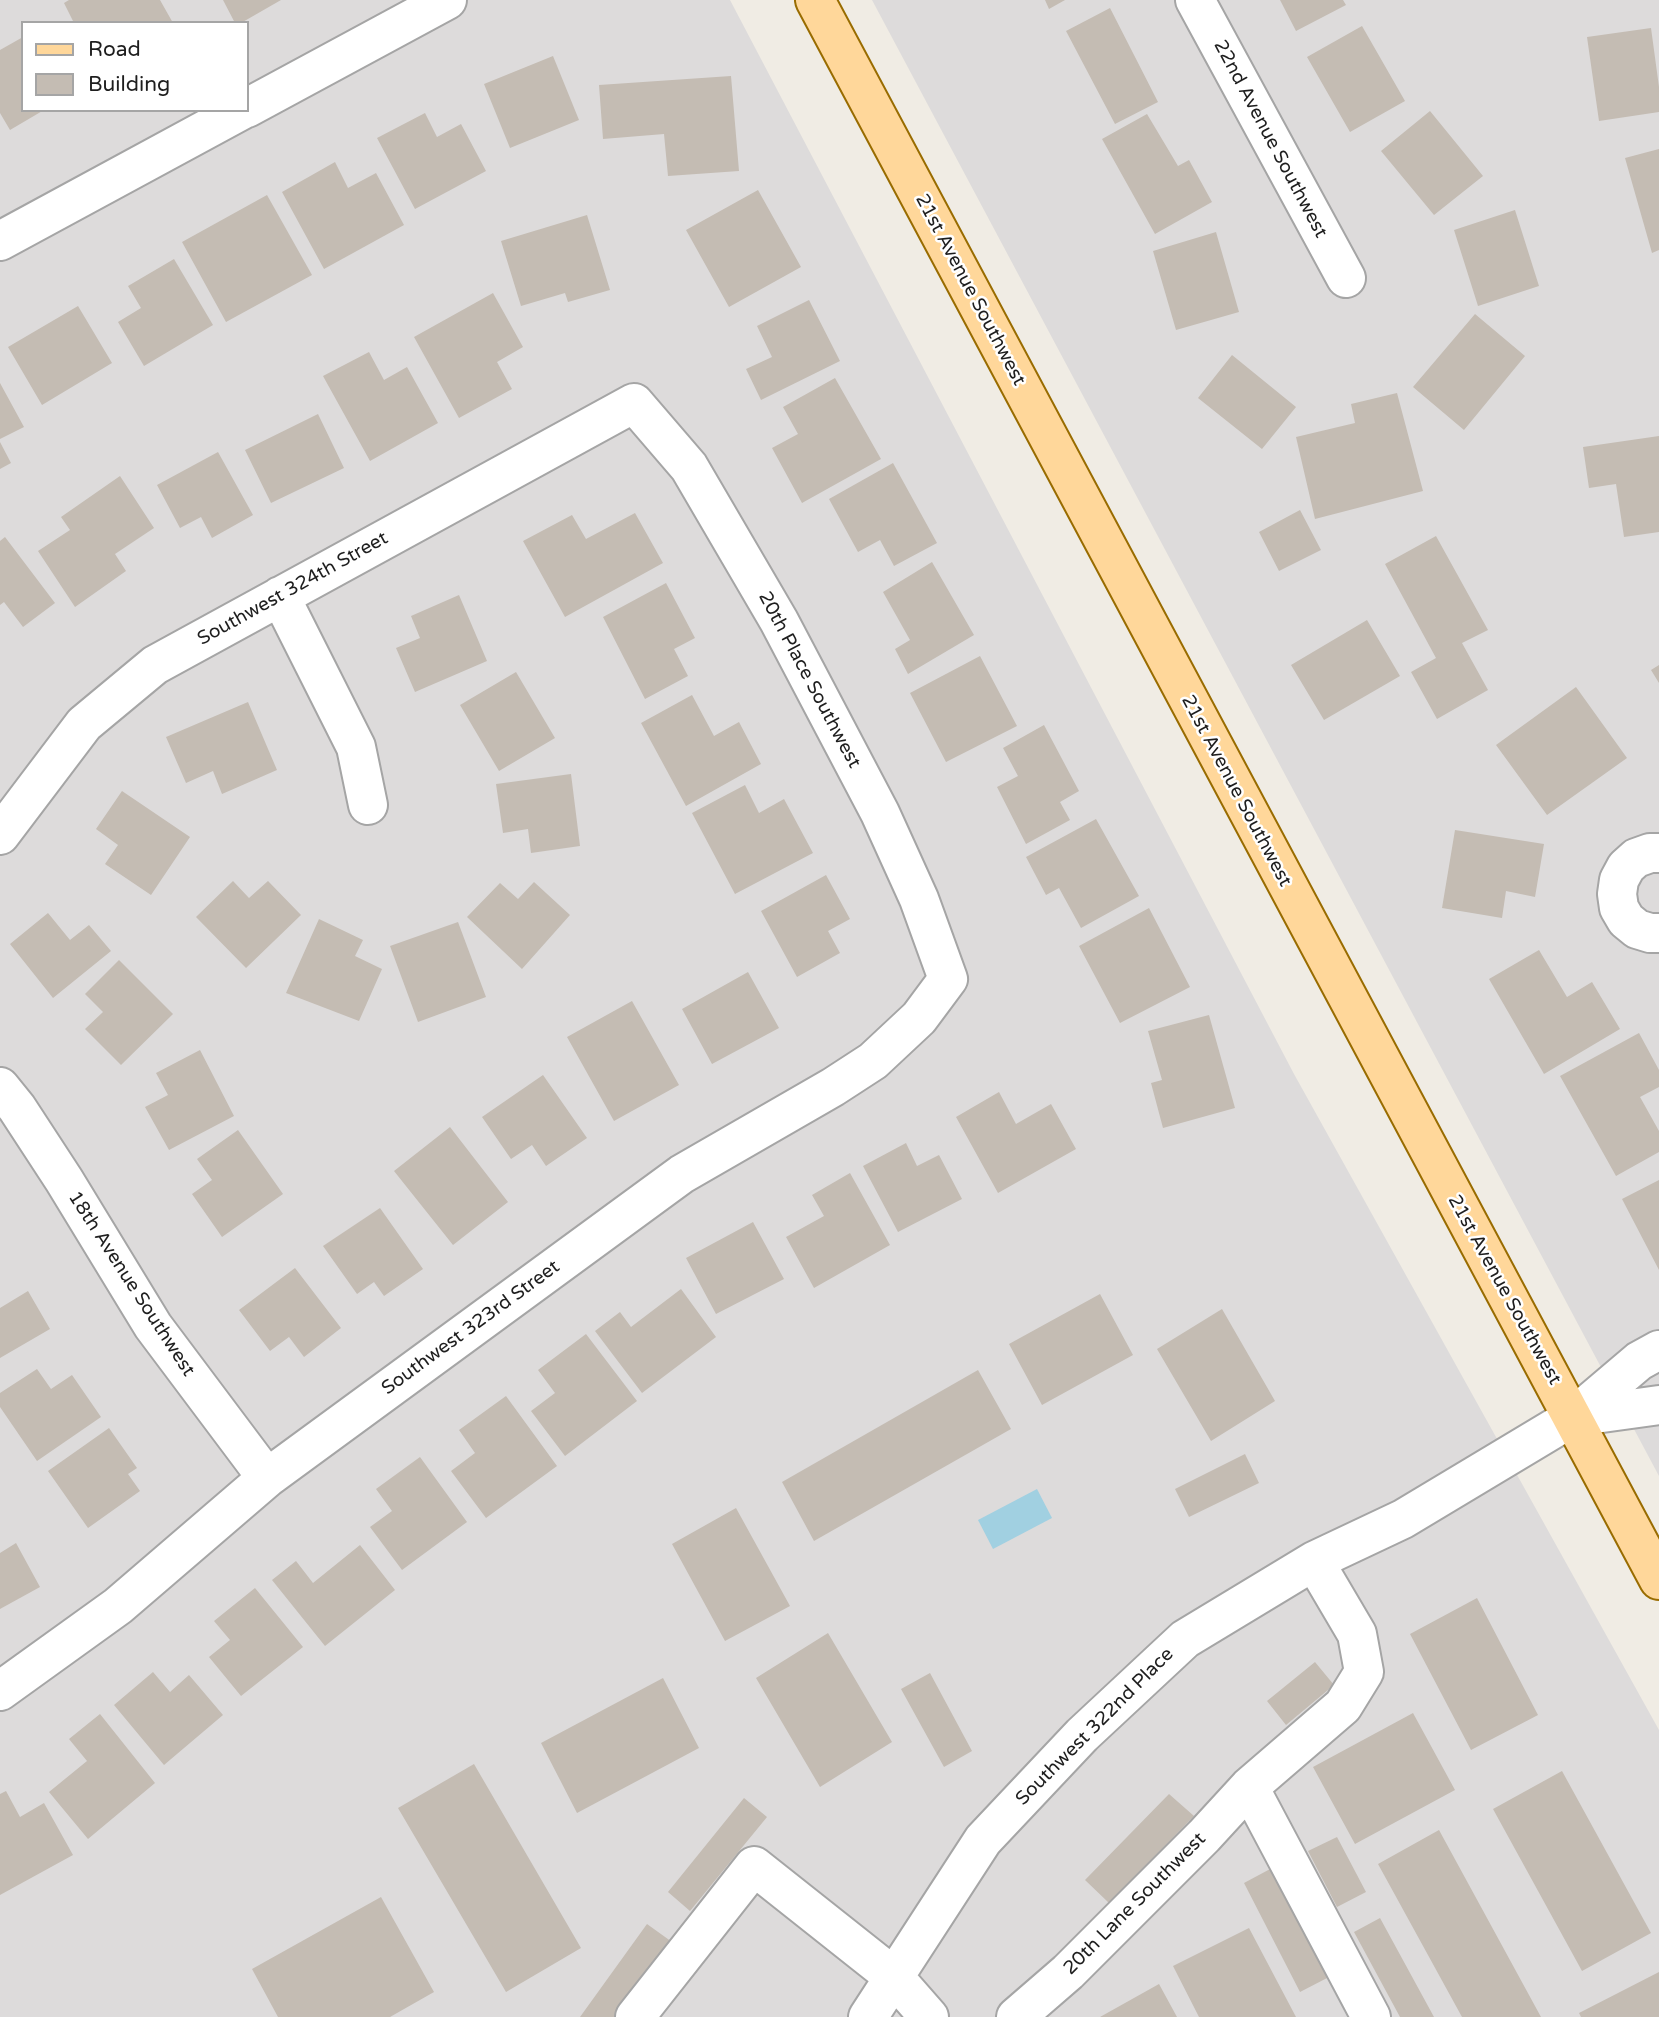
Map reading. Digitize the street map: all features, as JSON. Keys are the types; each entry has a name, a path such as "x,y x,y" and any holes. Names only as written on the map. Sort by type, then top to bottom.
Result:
{"main road":[{"name":"21st Avenue Southwest","path":"815,0 1659,1580"}],"street":[{"path":"248,107 447,0"},
{"name":"22nd Avenue Southwest","path":"1195,0 1346,278"},
{"path":"0,241 239,112"},
{"name":"Southwest 324th Street","path":"0,835 84,724 155,665 634,403"},
{"name":"20th Place Southwest","path":"634,403 689,467 779,621 880,813 919,899 948,979"},
{"path":"280,596 356,747 368,805"},
{"path":"1659,853 1636,858 1626,867 1619,880 1617,894 1619,908 1626,920 1637,929 1659,933"},
{"name":"Southwest 323rd Street","path":"0,1691 118,1606 267,1478 682,1174 873,1061 919,1018 948,979"},
{"name":"18th Avenue Southwest","path":"0,1087 64,1180 153,1326 267,1478"},
{"name":"Southwest 322nd Place","path":"894,1977 983,1840 1082,1735 1185,1639 1314,1561 1403,1519 1573,1417 1639,1361 1659,1350"},
{"name":"Southwest 322nd Place","path":"1573,1417 1659,1405"},
{"name":"20th Lane Southwest","path":"1017,2017 1068,1972 1204,1836 1249,1787 1343,1706 1364,1672 1357,1634 1314,1561"},
{"path":"1249,1787 1371,2017"},
{"path":"635,2017 754,1866 894,1977 929,2017"},
{"path":"868,2017 894,1977"}],"shaded area":[{"path":"0,0 730,0 1294,1074 1659,1730 1659,2017 0,2017"},
{"path":"872,0 1659,0 1659,1476"}],"water":[{"path":"1037,1489 1052,1518 993,1549 978,1520"}],"building":[{"path":"69,0 160,0 172,21 73,21 64,3"},
{"path":"223,0 281,0 244,21 234,21"},
{"path":"1045,0 1065,0 1049,9"},
{"path":"1280,0 1343,0 1346,5 1296,31"},
{"path":"1110,8 1158,102 1115,124 1066,31"},
{"path":"1362,26 1405,101 1350,132 1307,57"},
{"path":"1651,28 1659,87 1659,112 1599,121 1587,37"},
{"path":"21,38 21,112 41,112 10,130 0,113 0,50"},
{"path":"553,56 579,120 510,148 484,84"},
{"path":"731,76 739,171 668,176 664,134 603,139 599,85"},
{"path":"1430,111 1483,176 1434,215 1381,151"},
{"path":"425,113 437,137 461,124 486,171 415,209 377,138"},
{"path":"1147,114 1178,166 1189,160 1212,202 1155,234 1102,139"},
{"path":"1659,149 1659,250 1652,253 1625,158"},
{"path":"335,162 348,188 376,173 404,225 324,269 282,192"},
{"path":"758,190 801,267 729,307 686,230"},
{"path":"267,195 312,275 226,322 182,242"},
{"path":"1515,210 1539,286 1478,306 1454,230"},
{"path":"587,215 610,290 568,302 565,293 521,306 501,241"},
{"path":"1216,232 1239,312 1176,330 1153,251"},
{"path":"174,259 213,325 144,366 118,322 141,308 128,286"},
{"path":"493,293 523,347 497,362 512,389 459,418 414,337"},
{"path":"809,300 840,361 761,400 746,369 772,357 757,326"},
{"path":"78,306 112,363 42,405 8,347"},
{"path":"1475,314 1525,356 1464,430 1413,387"},
{"path":"369,352 384,380 407,367 438,423 370,461 323,376"},
{"path":"1232,355 1296,407 1262,449 1198,398"},
{"path":"835,378 881,459 802,503 772,448 798,434 783,407"},
{"path":"0,383 24,427 0,439"},
{"path":"1397,393 1423,491 1315,519 1296,437 1355,423 1351,404"},
{"path":"318,414 344,468 271,503 245,450"},
{"path":"1659,436 1659,532 1624,537 1616,484 1589,488 1583,447"},
{"path":"0,442 11,463 0,469"},
{"path":"218,452 253,515 212,538 201,517 180,528 157,485"},
{"path":"893,463 937,543 894,566 880,540 858,552 829,499"},
{"path":"120,476 154,528 115,554 126,571 75,607 38,551 70,530 61,517"},
{"path":"1300,510 1321,550 1279,571 1259,532"},
{"path":"635,513 663,563 565,617 523,541 572,515 586,539"},
{"path":"1436,536 1488,630 1462,643 1488,690 1437,719 1411,672 1436,658 1385,564"},
{"path":"5,537 55,603 23,627 4,602 0,605 0,541"},
{"path":"932,562 974,635 908,674 895,649 910,640 883,592"},
{"path":"666,583 695,638 674,649 688,676 645,699 603,617"},
{"path":"459,595 487,661 415,692 396,648 420,638 411,616"},
{"path":"1367,620 1400,676 1324,720 1291,665"},
{"path":"980,656 1017,726 946,762 910,693"},
{"path":"1659,665 1659,683 1651,670"},
{"path":"516,672 555,738 499,771 460,705"},
{"path":"1576,687 1627,758 1547,815 1496,745"},
{"path":"692,695 714,736 739,722 761,764 686,806 641,723"},
{"path":"248,702 277,770 222,794 213,771 186,783 166,737"},
{"path":"1044,725 1079,791 1060,802 1070,820 1026,844 997,787 1018,776 1003,748"},
{"path":"571,774 580,846 531,853 528,829 503,833 496,784"},
{"path":"745,785 759,813 784,799 813,853 735,894 692,813"},
{"path":"122,791 190,837 151,895 105,864 118,845 96,829"},
{"path":"1096,819 1139,896 1081,928 1059,888 1046,895 1026,857"},
{"path":"1455,830 1544,844 1535,897 1506,891 1502,918 1442,908"},
{"path":"826,875 850,919 828,931 840,953 797,977 761,911"},
{"path":"233,881 249,898 268,881 301,915 246,968 196,917"},
{"path":"534,882 570,915 522,969 467,917 500,883 518,899"},
{"path":"1149,908 1190,987 1120,1023 1079,946"},
{"path":"48,913 70,940 89,925 111,951 53,998 10,944"},
{"path":"319,919 363,940 355,956 382,969 359,1021 286,993"},
{"path":"458,922 486,997 418,1022 390,946"},
{"path":"1539,950 1567,997 1592,982 1620,1029 1544,1074 1489,979"},
{"path":"119,960 173,1014 121,1065 85,1029 103,1012 85,994"},
{"path":"748,972 779,1028 712,1064 682,1009"},
{"path":"632,1001 679,1085 614,1121 567,1037"},
{"path":"1209,1015 1235,1108 1163,1128 1151,1083 1162,1080 1148,1031"},
{"path":"1639,1033 1659,1070 1659,1087 1640,1097 1659,1131 1659,1152 1616,1176 1560,1076"},
{"path":"200,1050 234,1116 169,1150 145,1107 168,1095 156,1073"},
{"path":"543,1075 587,1138 546,1166 532,1145 511,1159 482,1117"},
{"path":"999,1092 1016,1124 1051,1104 1076,1149 998,1193 956,1117"},
{"path":"450,1127 508,1202 453,1245 394,1171"},
{"path":"238,1130 283,1194 222,1237 192,1194 212,1180 197,1159"},
{"path":"906,1143 917,1166 939,1155 962,1199 898,1232 863,1166"},
{"path":"850,1173 890,1245 814,1288 786,1237 824,1216 812,1195"},
{"path":"1659,1180 1659,1270 1622,1199"},
{"path":"380,1208 423,1269 384,1296 374,1282 357,1294 323,1246"},
{"path":"753,1222 784,1279 716,1314 686,1258"},
{"path":"295,1268 341,1328 304,1357 289,1337 270,1351 239,1310"},
{"path":"681,1289 716,1337 642,1393 595,1331 620,1312 631,1327"},
{"path":"28,1291 50,1329 0,1358 0,1308"},
{"path":"1100,1294 1133,1355 1042,1405 1009,1344"},
{"path":"1222,1309 1275,1401 1211,1441 1157,1349"},
{"path":"586,1334 637,1401 565,1456 531,1411 555,1393 538,1370"},
{"path":"37,1369 51,1389 72,1375 101,1417 37,1461 0,1407 0,1393"},
{"path":"978,1370 1011,1429 814,1541 782,1482"},
{"path":"506,1396 557,1466 486,1518 451,1471 475,1453 459,1430"},
{"path":"109,1428 137,1468 128,1474 140,1491 88,1528 48,1471"},
{"path":"1245,1454 1259,1483 1189,1517 1175,1489"},
{"path":"420,1457 467,1522 402,1570 370,1527 392,1511 376,1489"},
{"path":"736,1508 790,1606 725,1641 672,1544"},
{"path":"16,1543 40,1587 0,1609 0,1553"},
{"path":"360,1545 395,1590 325,1646 272,1580 296,1561 313,1583"},
{"path":"255,1588 303,1647 241,1696 209,1657 230,1640 214,1621"},
{"path":"1477,1598 1538,1715 1471,1750 1410,1634"},
{"path":"828,1633 892,1742 820,1787 756,1678"},
{"path":"1315,1662 1334,1685 1286,1725 1267,1701"},
{"path":"153,1672 170,1692 189,1675 223,1715 164,1765 114,1705"},
{"path":"930,1673 972,1751 944,1767 901,1689"},
{"path":"663,1678 699,1748 577,1813 541,1743"},
{"path":"1413,1713 1455,1790 1355,1844 1313,1767"},
{"path":"100,1714 155,1783 88,1839 49,1792 87,1761 69,1739"},
{"path":"474,1764 581,1948 506,1992 398,1808"},
{"path":"1562,1771 1651,1933 1582,1971 1493,1809"},
{"path":"6,1791 20,1817 44,1803 73,1855 0,1895 0,1794"},
{"path":"1169,1794 1194,1816 1109,1903 1085,1880"},
{"path":"744,1798 767,1817 690,1911 668,1892"},
{"path":"1439,1830 1541,2017 1462,2017 1378,1864"},
{"path":"1337,1837 1366,1892 1337,1907 1308,1851"},
{"path":"1272,1868 1329,1977 1300,1992 1244,1883"},
{"path":"381,1897 434,1992 390,2017 278,2017 252,1969"},
{"path":"1380,1918 1434,2017 1400,2017 1354,1932"},
{"path":"647,1924 672,1942 618,2017 580,2017"},
{"path":"1249,1928 1296,2017 1199,2017 1173,1966"},
{"path":"1659,1972 1659,2017 1581,2017 1579,2013"},
{"path":"1159,1984 1177,2017 1100,2017"}]}
